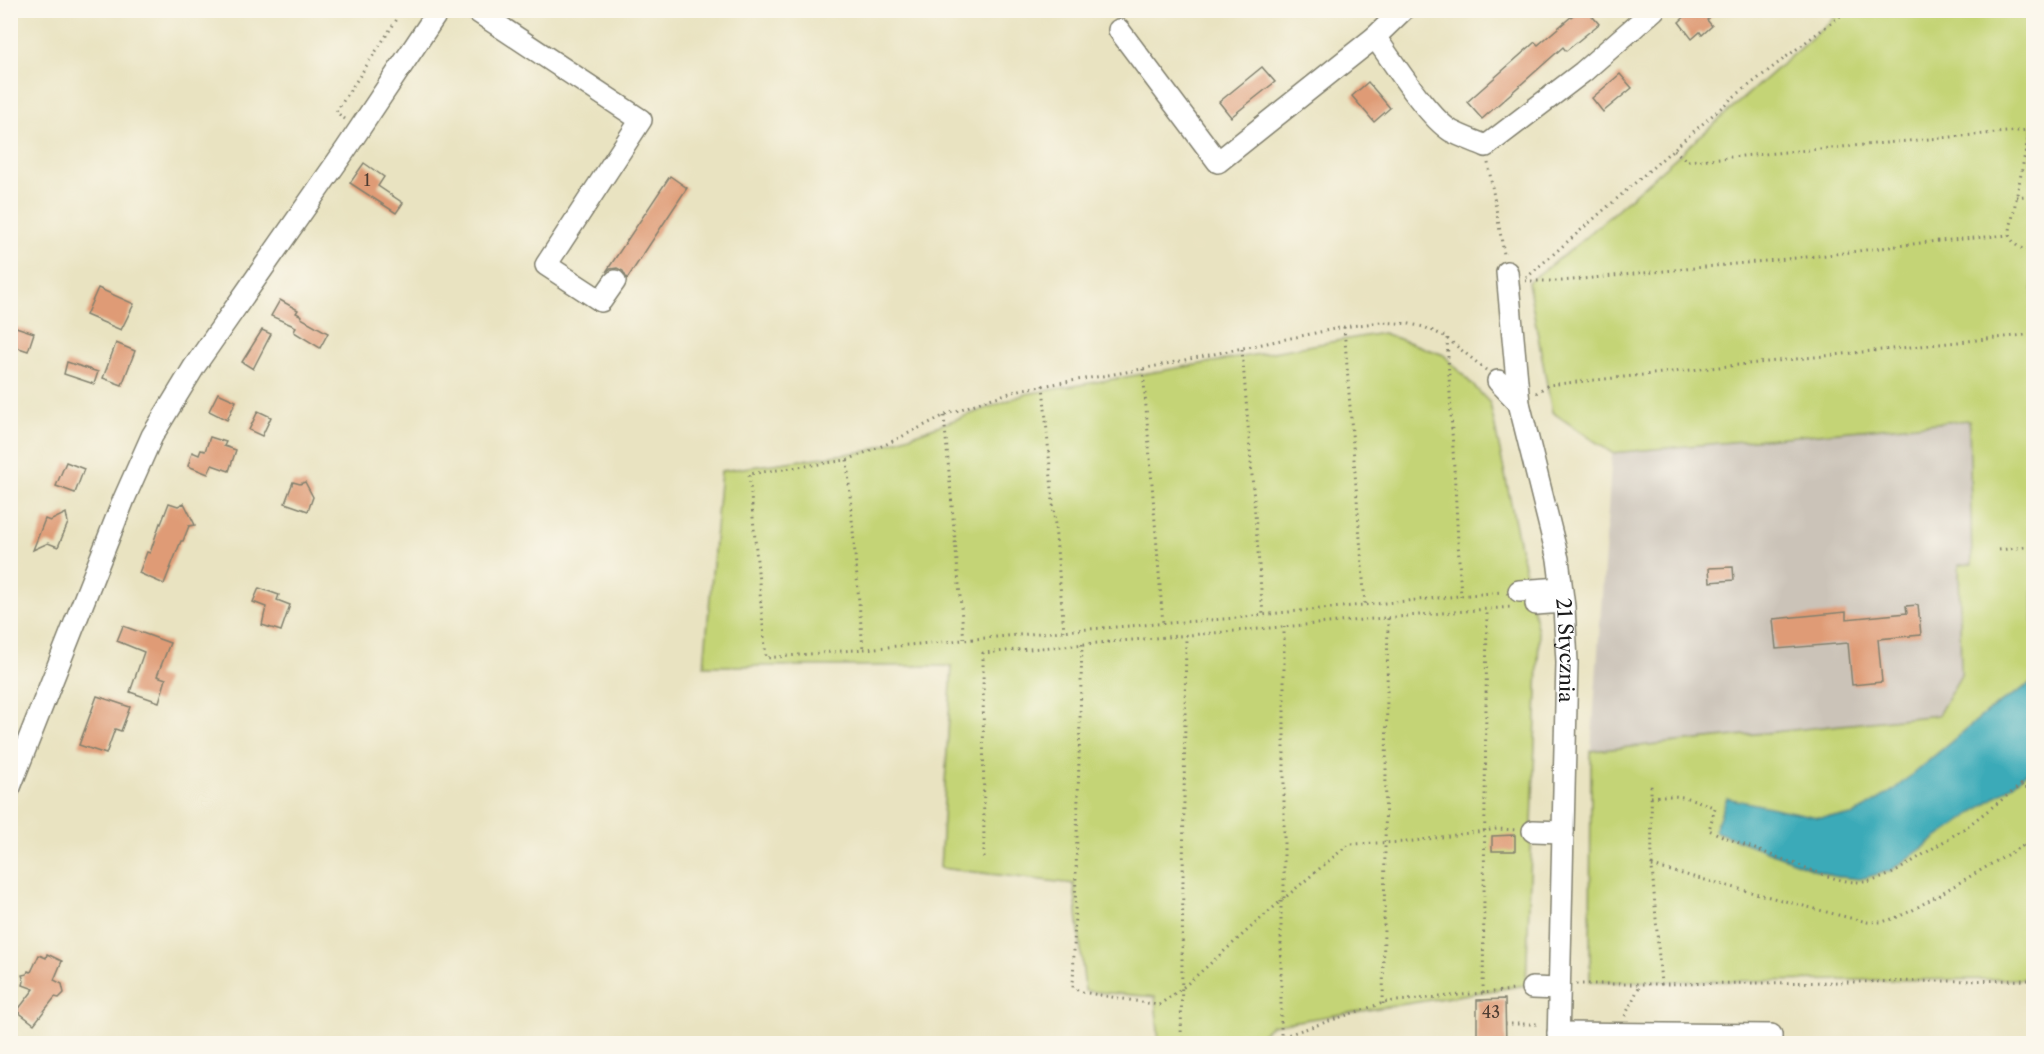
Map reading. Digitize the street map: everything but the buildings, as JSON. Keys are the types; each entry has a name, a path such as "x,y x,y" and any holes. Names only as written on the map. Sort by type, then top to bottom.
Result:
{"street":[{"path":"13,793 124,499 152,436 194,367 439,10"},
{"path":"475,10 641,120 546,265 601,301 615,280"},
{"path":"1119,30 1218,162 1375,37 1403,10"},
{"path":"1375,37 1424,104 1441,123 1451,131 1486,146 1583,72 1654,10"},
{"name":"21 Stycznia","path":"1507,272 1519,403 1558,559 1567,662 1558,1034"},
{"path":"1498,381 1519,403"},
{"path":"1519,591 1562,595"},
{"path":"1536,604 1562,595"},
{"path":"1533,831 1563,832"},
{"path":"1532,988 1559,987"},
{"path":"1558,1034 1666,1039 1770,1035 1771,1044"}],"path":[{"path":"359,129 336,112 403,10"},
{"path":"1848,10 1731,99 1522,281 1562,282 2009,235"},
{"path":"2034,108 2009,235 2020,249 2034,250"},
{"path":"1674,149 1687,161 2029,130"},
{"path":"1486,146 1507,272"},
{"path":"2016,197 2034,195"},
{"path":"1498,381 1447,338 1433,330 1410,324 1381,322 1344,327 1143,369 1042,385 986,400 944,416 889,443 847,460 749,474 766,658 1519,591"},
{"path":"1344,327 1365,605"},
{"path":"1548,385 2034,334"},
{"path":"1447,338 1461,597"},
{"path":"1242,349 1263,615"},
{"path":"1143,369 1163,624"},
{"path":"1042,385 1064,631"},
{"path":"944,416 964,641"},
{"path":"847,460 863,650"},
{"path":"1999,550 2034,546"},
{"path":"984,858 983,653 1536,604"},
{"path":"1483,993 1487,609"},
{"path":"1383,1004 1388,617"},
{"path":"1284,627 1281,1037 1383,1004 1532,988"},
{"path":"1181,1044 1186,635"},
{"path":"1082,644 1073,988 1082,992 1159,1005 1181,989 1349,844 1407,842 1497,829 1533,831"},
{"path":"1651,797 1675,795 1695,799 1715,808 1709,830 1734,842 1829,876 1855,882 1867,882 1897,871 1965,828 2034,776"},
{"path":"1651,785 1652,866 1661,984"},
{"path":"2021,785 2034,791"},
{"path":"10,810 13,793"},
{"path":"1652,866 1838,915 1867,922 1882,922 1911,911 2034,839"},
{"path":"2024,845 2034,855"},
{"path":"1559,987 2034,980"},
{"path":"1610,1037 1640,985"},
{"path":"1505,1024 1558,1034"}],"shaded area":[{"path":"1969,419 1972,564 1959,565 1961,675 1938,715 1591,751 1612,453"}],"green space":[{"path":"1842,11 2033,11 2033,979 1590,982 1591,751 1938,715 1961,675 1959,565 1972,564 1969,420 1612,453 1552,412 1528,282 1572,249"},
{"path":"1383,333 1444,355 1490,403 1539,637 1526,985 1272,1025 1252,1043 1159,1043 1155,997 1085,991 1074,884 940,868 952,666 704,666 721,471 868,451 1026,394"}],"water":[{"path":"2033,682 2033,767 2011,786 1890,871 1860,879 1832,876 1714,831 1727,798 1817,817 1852,816 1891,792 1989,710"}]}
